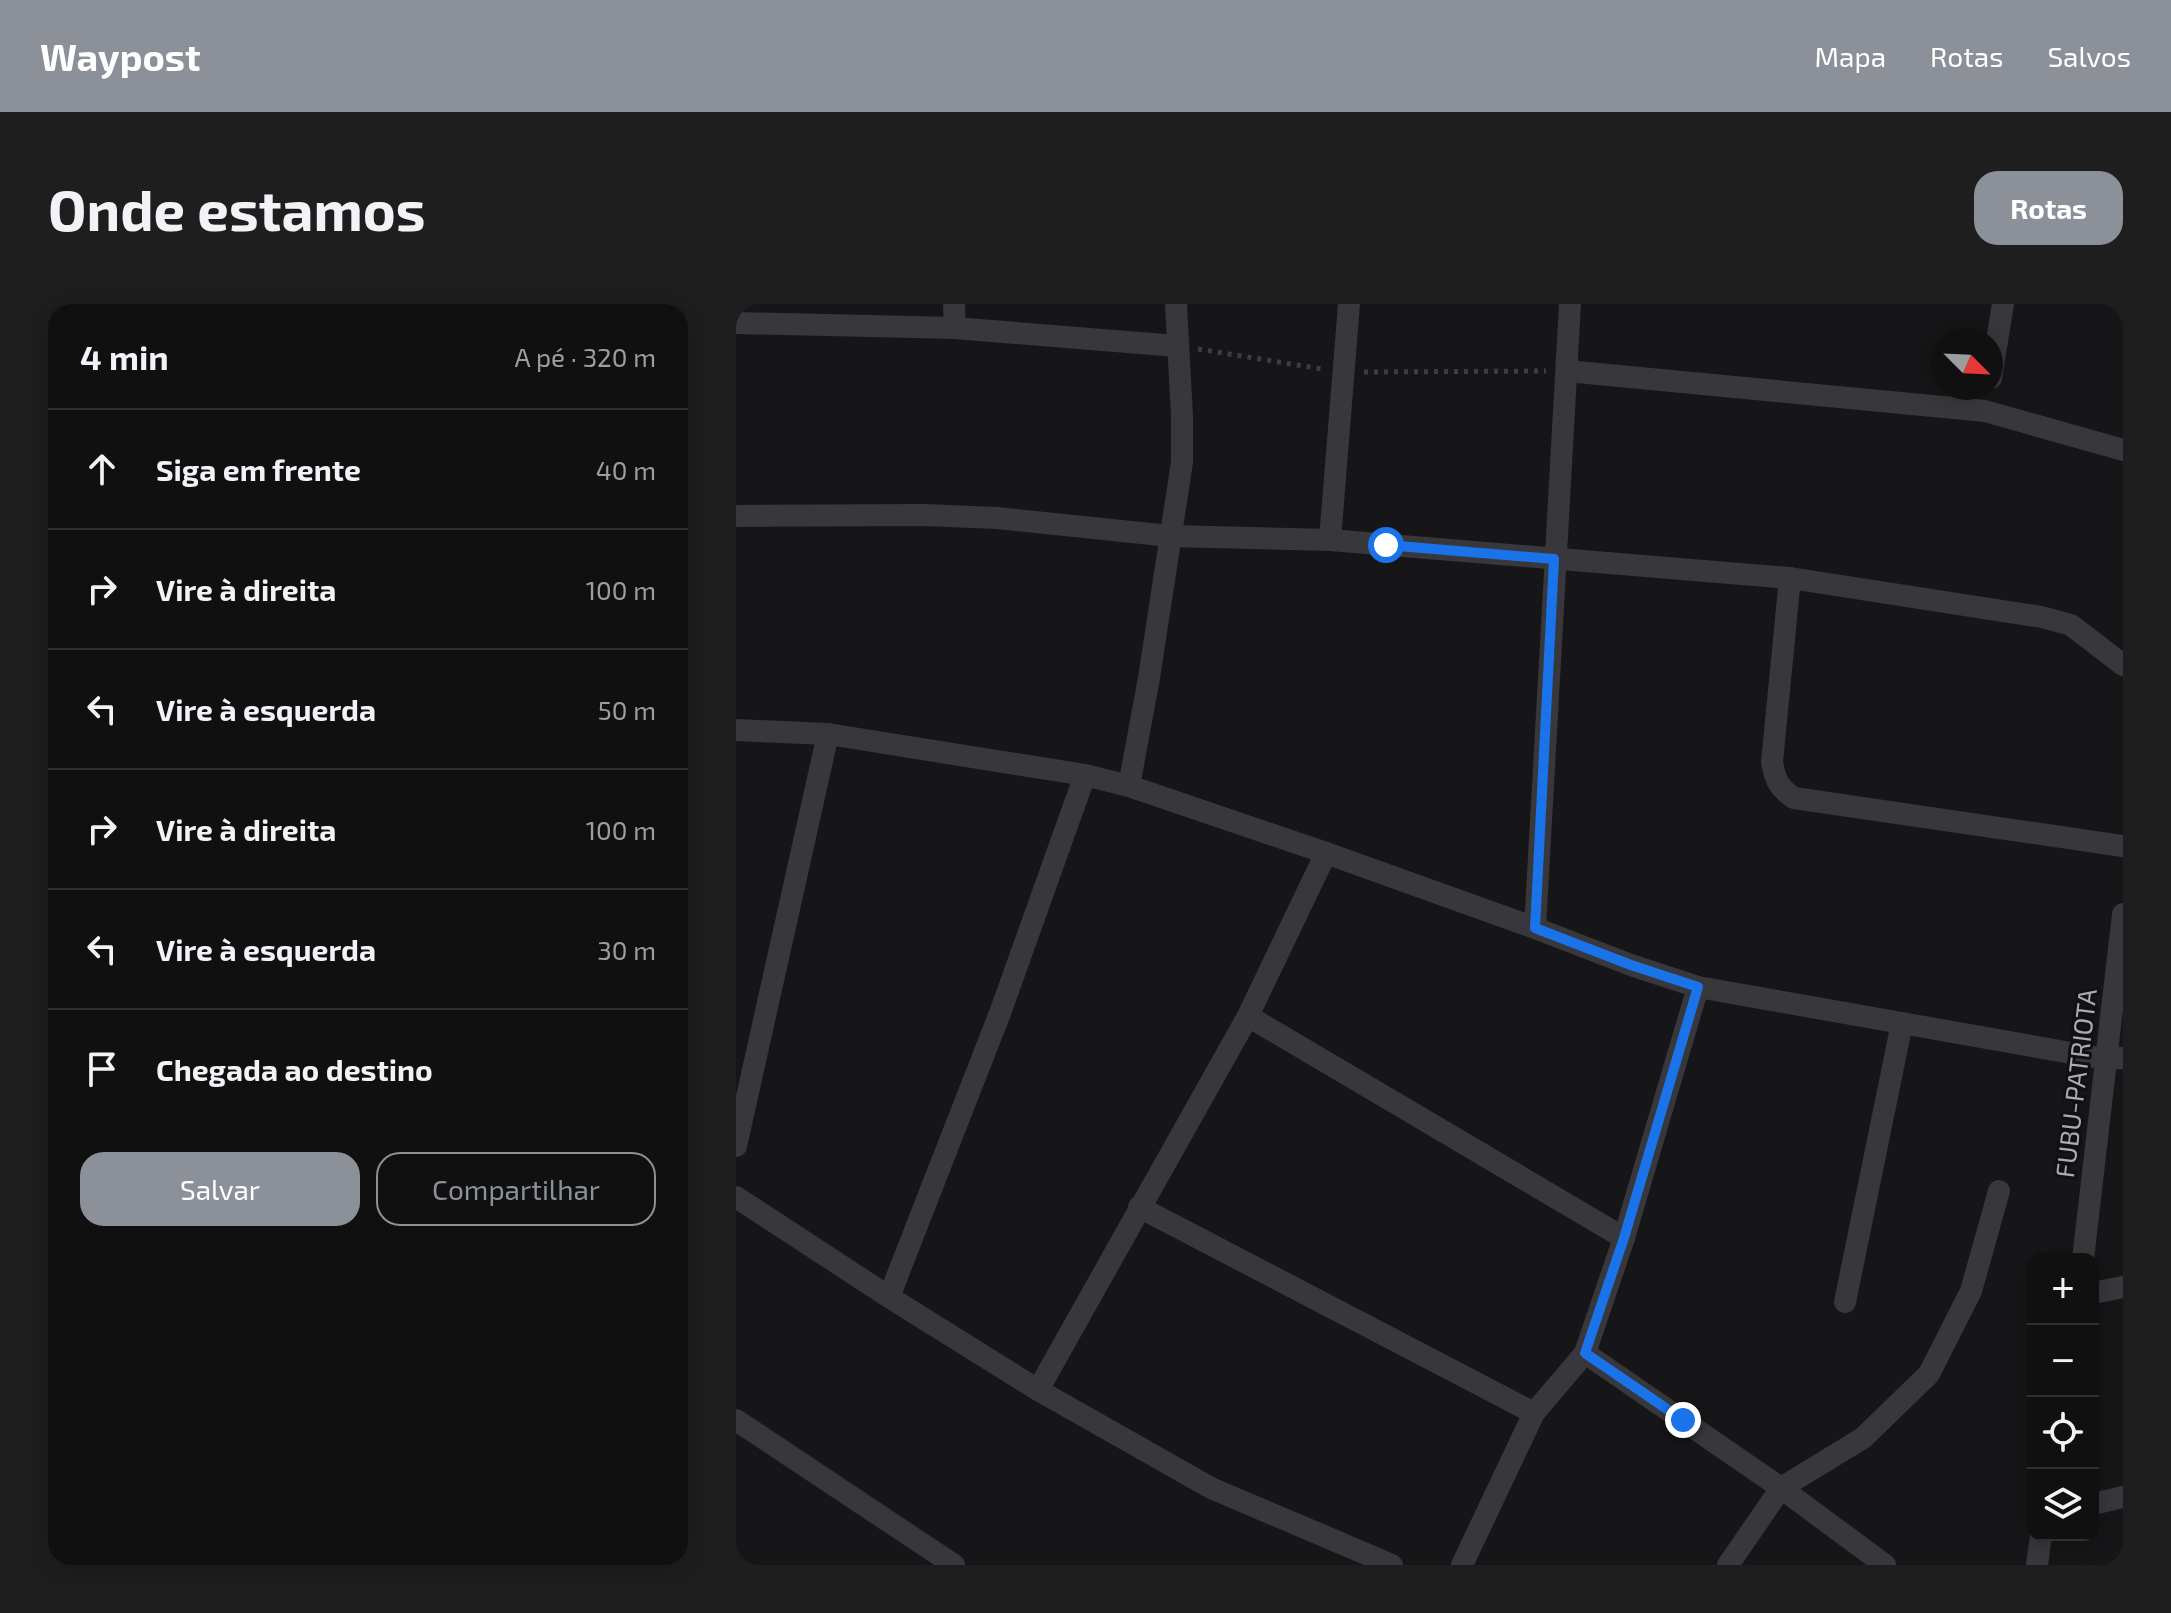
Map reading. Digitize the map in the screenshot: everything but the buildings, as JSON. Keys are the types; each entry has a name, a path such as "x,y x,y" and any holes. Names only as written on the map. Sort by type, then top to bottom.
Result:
{"street":[{"path":"954,304 955,328"},
{"path":"1129,786 1149,678 1183,445 1176,304"},
{"path":"1330,540 1349,304"},
{"path":"1535,928 1570,304"},
{"path":"1999,328 2003,304"},
{"path":"736,323 955,328 1177,346"},
{"path":"1567,371 1985,411 2123,450"},
{"path":"1985,411 1987,400"},
{"path":"736,516 938,515 997,518 1170,536 1330,540 1790,578 2042,617 2071,625 2123,665"},
{"path":"1790,578 1772,762 1781,789 1794,798 2123,846"},
{"path":"736,730 828,734 1085,775 1129,786 1326,853 1698,987 2114,1058"},
{"path":"736,1146 828,734"},
{"path":"889,1297 1000,1013 1085,775"},
{"path":"1038,1390 1248,1016 1326,853"},
{"name":"FUBU-PATRIOTA","path":"2084,1253 2114,1058 2123,914"},
{"path":"1462,1565 1534,1413 1585,1353 1624,1238 1698,987"},
{"path":"1248,1016 1624,1238"},
{"path":"1845,1302 1902,1023"},
{"path":"1728,1565 1781,1488 1863,1438 1929,1374 1971,1291 1999,1191"},
{"path":"736,1197 1038,1390 1211,1488 1392,1565"},
{"path":"1139,1207 1534,1413"},
{"path":"2099,1292 2123,1287"},
{"path":"1585,1353 1781,1488 1885,1565"},
{"path":"736,1420 954,1565"},
{"path":"2099,1503 2123,1497"},
{"path":"2037,1565 2040,1541"}],"path":[{"path":"1177,346 1342,372 1567,371"}],"route":[{"path":"1386,545 1554,559 1535,928 1698,987 1624,1238 1585,1353 1683,1420"}]}
